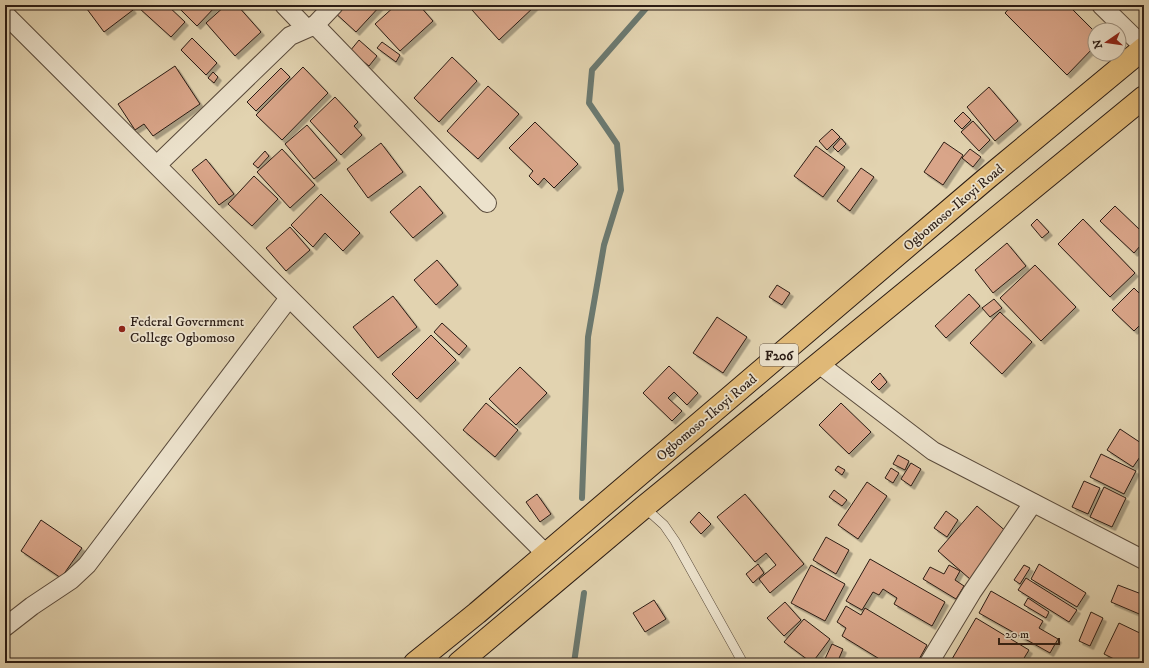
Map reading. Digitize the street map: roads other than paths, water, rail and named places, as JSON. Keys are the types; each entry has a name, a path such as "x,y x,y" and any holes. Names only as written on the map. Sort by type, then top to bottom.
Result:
{"main road":[{"name":"Ogbomoso-Ikoyi Road","path":"415,663 546,554 986,179 1144,47"},
{"name":"F206","path":"459,663 644,507 1144,97"}],"street":[{"path":"284,5 311,26 487,203"},
{"path":"157,165 290,36 311,26 334,5"},
{"path":"1101,5 1144,47"},
{"path":"5,14 546,554"},
{"path":"5,627 32,606 71,580 87,565 289,298"},
{"path":"819,364 932,451 1144,560"},
{"path":"929,663 972,592 1033,503"}],"lane":[{"path":"644,507 664,525 675,541 743,663"}],"waterway":[{"path":"582,498 588,337 604,245 621,190 617,144 589,103 592,70 649,5"},
{"path":"574,663 584,593"}],"place":[{"name":"Federal Government College Ogbomoso","path":"122,329"}]}
